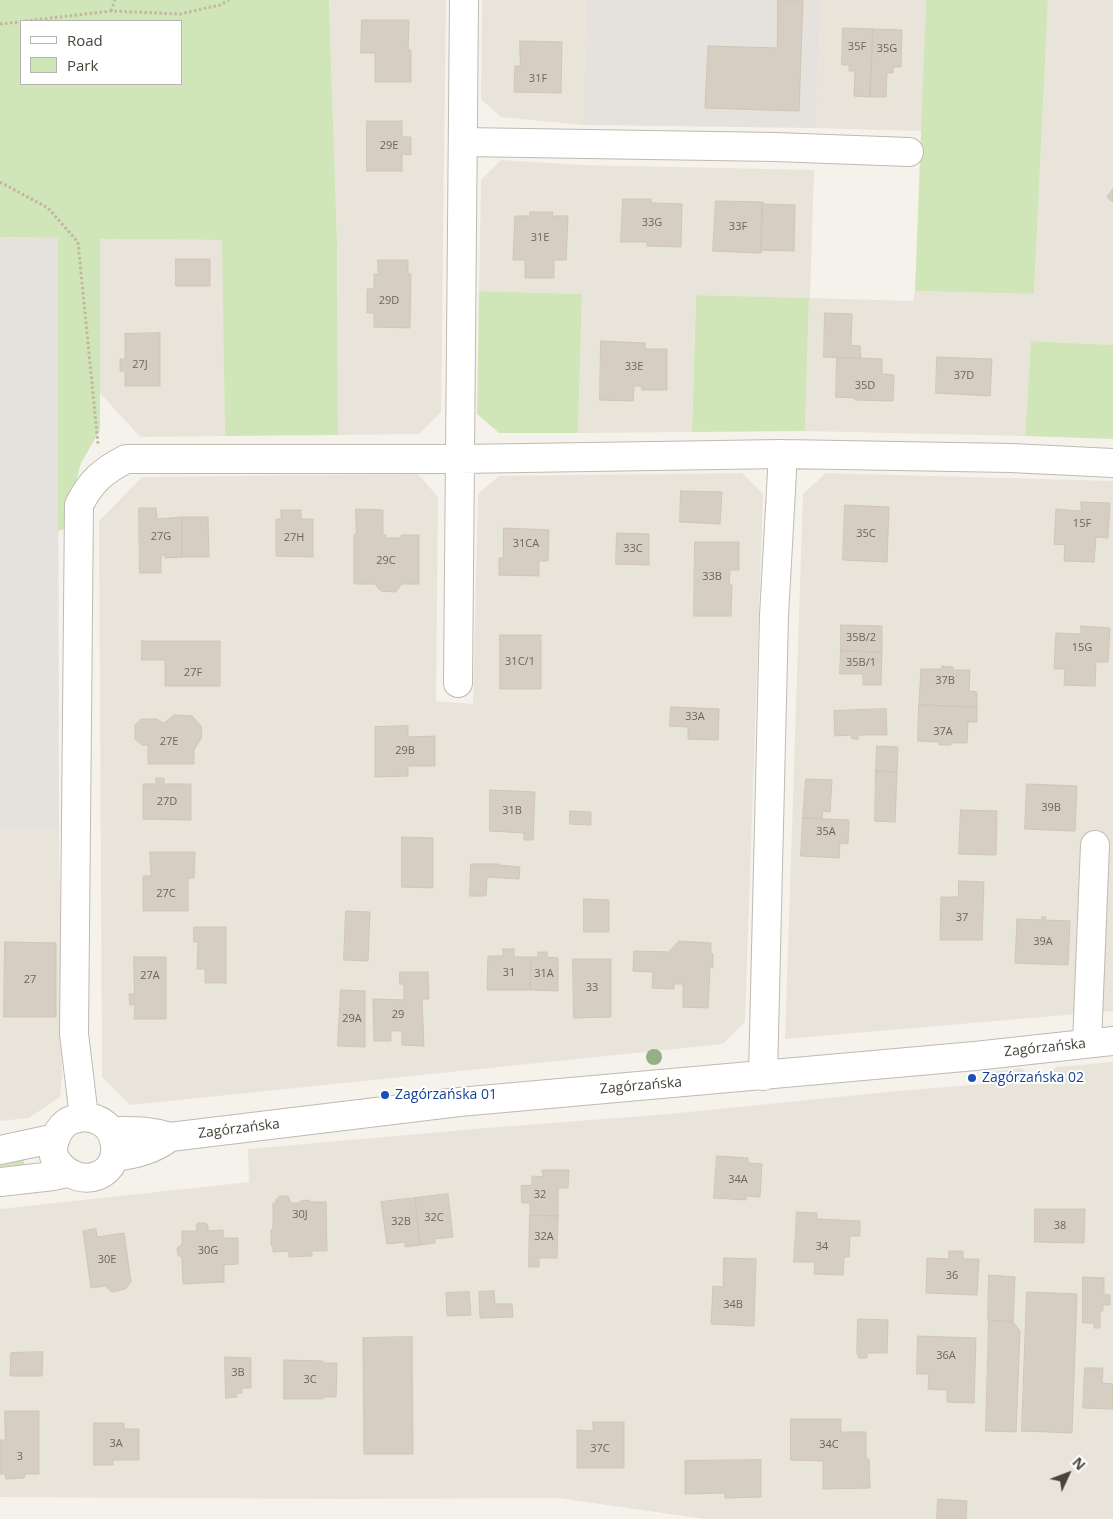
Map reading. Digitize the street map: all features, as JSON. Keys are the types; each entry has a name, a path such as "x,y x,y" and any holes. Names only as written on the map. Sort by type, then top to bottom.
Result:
{"street":[{"path":"458,683 464,0"},
{"path":"463,142 775,147 909,152"},
{"path":"764,1076 774,616 783,454"},
{"path":"84,1117 74,1034 79,505 87,489 101,474 126,458 459,459 783,454 1011,458 1113,463"},
{"path":"1095,845 1100,1042"},
{"name":"Zagórzańska","path":"114,1144 146,1151 163,1143 170,1137 459,1102 764,1076 1100,1042"},
{"path":"84,1117 102,1121 114,1144 105,1171 96,1177 77,1177 67,1173 54,1156 53,1146 60,1130 66,1123 75,1118 84,1117"},
{"path":"0,1150 56,1138"},
{"path":"0,1182 67,1173"}],"path":[{"path":"110,12 115,0"},
{"path":"33,20 110,12 180,14 220,5 229,0"},
{"path":"0,24 20,21"},
{"path":"0,182 48,208 78,242 101,474"}],"shaded area":[{"path":"329,0 446,0 441,412 419,434 338,435 337,240"},
{"path":"482,0 586,0 583,125 501,117 481,99"},
{"path":"586,0 821,0 816,128 583,125"},
{"path":"821,0 926,0 922,131 816,128"},
{"path":"1048,0 1113,0 1113,345 1031,341 1025,436 805,431 809,298 696,295 692,432 578,433 582,294 479,291 481,180 501,160 583,165 814,170 810,298 913,301 915,291 1034,294"},
{"path":"0,237 58,238 59,829 0,830"},
{"path":"99,239 223,240 225,436 140,437 100,393"},
{"path":"742,473 763,494 745,1022 723,1044 130,1105 102,1077 99,521 142,477 418,474 438,497 436,701 473,704 478,494 499,476"},
{"path":"826,473 1113,481 1113,1011 785,1039 803,494"},
{"path":"59,829 62,1076 60,1097 29,1118 0,1121 0,830"},
{"path":"1113,1062 1113,1519 705,1519 558,1498 0,1497 0,1209 249,1182 248,1149 669,1114 996,1083 995,1072 1022,1068 1027,1074 1050,1073 1056,1067"}],"green space":[{"path":"0,0 329,0 337,240 338,435 225,436 222,240 100,239 100,430 81,463 70,504 69,528 58,531 58,238 0,237"},
{"path":"926,0 1048,0 1034,294 915,291"},
{"path":"479,291 582,294 578,433 499,433 477,414"},
{"path":"696,295 809,298 805,431 692,432"},
{"path":"1031,341 1113,345 1113,439 1025,436"},
{"path":"23,1158 26,1172 0,1174 0,1163"}],"building":[{"path":"778,0 803,0 799,111 705,108 708,46 777,48"},
{"path":"362,20 409,20 408,50 411,50 411,82 375,82 375,53 361,53"},
{"path":"843,28 873,29 870,97 854,96 855,71 849,71 849,65 842,65"},
{"path":"873,29 902,30 901,67 893,67 893,73 887,73 886,97 870,97"},
{"path":"520,41 562,42 561,93 514,92 515,66 520,66"},
{"path":"367,121 402,121 402,137 411,137 411,155 402,154 402,171 367,171"},
{"path":"1113,189 1113,202 1107,197"},
{"path":"623,199 651,199 651,203 682,204 681,247 647,246 647,242 621,242"},
{"path":"716,201 763,202 761,253 713,251"},
{"path":"762,204 795,205 794,251 761,250"},
{"path":"530,212 553,212 552,216 568,216 566,260 554,260 554,278 525,278 525,260 513,260 515,216 530,216"},
{"path":"176,259 210,259 210,286 176,286"},
{"path":"378,260 408,260 408,274 411,274 410,328 374,327 374,313 367,313 367,289 374,289 374,274 378,274"},
{"path":"825,313 852,314 851,345 860,346 861,359 824,357"},
{"path":"160,333 160,386 125,386 125,371 120,371 120,359 125,359 125,334"},
{"path":"601,341 645,343 645,349 667,349 667,390 642,390 641,386 634,386 633,401 600,400"},
{"path":"837,357 882,359 882,374 894,375 893,401 855,400 855,398 836,397"},
{"path":"937,357 992,359 990,396 936,393"},
{"path":"681,491 722,492 720,524 680,522"},
{"path":"1081,502 1110,503 1108,538 1096,537 1094,562 1064,561 1065,545 1054,544 1056,509 1081,511"},
{"path":"845,505 889,507 887,562 843,560"},
{"path":"139,508 156,508 157,519 182,517 182,557 165,558 165,555 161,555 161,573 140,573"},
{"path":"356,509 383,510 383,535 386,535 385,538 402,538 401,535 419,535 419,584 402,584 396,592 381,591 375,584 354,584"},
{"path":"281,510 301,510 301,519 313,519 313,557 276,556 276,519 281,519"},
{"path":"182,517 208,517 209,557 182,557"},
{"path":"504,528 549,530 548,561 539,561 539,576 499,575 499,558 503,558"},
{"path":"617,533 649,534 649,565 616,564"},
{"path":"695,542 739,542 739,570 730,570 729,585 732,585 731,616 694,616"},
{"path":"841,625 882,626 882,652 841,651"},
{"path":"1081,626 1110,628 1108,662 1096,662 1095,686 1064,685 1065,669 1054,669 1056,633 1081,634"},
{"path":"500,635 541,635 541,689 500,689"},
{"path":"142,641 220,641 220,686 165,686 165,660 142,660"},
{"path":"841,651 882,652 881,685 863,685 863,674 840,674"},
{"path":"942,666 953,667 954,670 970,670 969,691 977,692 977,707 919,705 921,669 942,669"},
{"path":"919,705 977,707 977,722 968,722 967,743 939,745 939,742 918,741"},
{"path":"671,707 719,709 718,740 688,739 688,727 670,726"},
{"path":"886,709 887,735 858,735 858,739 852,739 851,735 835,736 834,711"},
{"path":"174,715 192,716 201,726 202,737 194,750 194,764 148,764 148,745 142,745 135,739 135,725 141,719 156,719 164,723"},
{"path":"408,726 408,737 435,736 435,766 408,766 408,776 375,777 375,727"},
{"path":"877,746 898,747 897,772 876,771"},
{"path":"876,771 897,772 895,822 875,821"},
{"path":"156,778 164,778 164,784 191,784 191,820 143,819 143,784 156,784"},
{"path":"806,779 832,780 830,812 823,811 822,818 803,818"},
{"path":"1027,784 1077,786 1075,831 1025,829"},
{"path":"490,790 535,792 533,840 524,840 524,833 490,831"},
{"path":"961,810 997,811 996,855 959,854"},
{"path":"570,811 591,812 591,825 570,824"},
{"path":"803,818 849,820 848,844 840,843 839,858 801,856"},
{"path":"402,837 433,838 433,888 402,887"},
{"path":"150,852 195,852 194,878 188,878 188,911 143,911 143,876 151,876"},
{"path":"471,864 499,864 520,867 519,879 487,877 486,896 470,896"},
{"path":"959,881 984,882 982,940 940,940 941,897 958,897"},
{"path":"584,899 609,900 609,932 584,932"},
{"path":"346,911 370,912 368,961 344,960"},
{"path":"1042,917 1046,917 1045,920 1070,921 1068,965 1015,963 1017,919 1042,920"},
{"path":"194,927 226,927 226,984 205,983 205,969 197,969 198,942 194,942"},
{"path":"679,941 711,943 713,968 710,967 708,1008 683,1007 683,984 674,984 674,989 652,988 653,972 633,971 634,951 669,952"},
{"path":"5,942 56,943 56,1017 4,1017"},
{"path":"503,949 514,949 514,957 531,957 530,990 487,990 488,956 503,956"},
{"path":"538,952 547,952 547,957 558,958 558,991 530,990 531,957 538,957"},
{"path":"134,957 166,957 166,1019 134,1019 135,1004 130,1005 129,994 134,994"},
{"path":"573,959 611,959 611,1017 574,1018"},
{"path":"400,972 428,972 429,999 422,999 424,1046 402,1045 402,1031 391,1031 391,1041 374,1041 373,999 404,1000 404,984 400,984"},
{"path":"341,990 365,991 365,1047 338,1046"},
{"path":"717,1156 748,1158 748,1163 762,1164 760,1197 746,1196 746,1200 714,1198"},
{"path":"542,1170 569,1170 568,1188 558,1188 558,1216 530,1215 530,1203 522,1203 521,1186 532,1185 532,1176 543,1177"},
{"path":"448,1194 453,1237 435,1239 435,1243 420,1245 415,1198"},
{"path":"280,1196 288,1196 291,1203 309,1200 311,1202 326,1202 327,1251 312,1251 312,1256 289,1257 289,1251 273,1252 271,1230 273,1228 273,1203 276,1203"},
{"path":"415,1198 420,1245 405,1247 405,1242 387,1244 381,1202"},
{"path":"1035,1209 1085,1209 1084,1243 1035,1242"},
{"path":"797,1212 817,1213 817,1219 860,1221 860,1236 850,1236 849,1257 844,1257 843,1275 814,1274 815,1262 794,1262"},
{"path":"530,1215 558,1216 557,1258 539,1258 539,1267 529,1267"},
{"path":"198,1223 206,1223 208,1231 223,1230 223,1238 238,1238 238,1264 224,1265 224,1282 183,1284 182,1258 178,1255 177,1248 182,1244 182,1231 197,1231 196,1225"},
{"path":"96,1229 97,1237 124,1233 131,1282 125,1289 112,1292 105,1286 91,1288 83,1231"},
{"path":"949,1251 963,1251 963,1259 979,1259 977,1295 926,1293 927,1258 949,1259"},
{"path":"724,1258 756,1259 754,1326 711,1324 713,1286 723,1287"},
{"path":"989,1275 1015,1277 1013,1322 988,1320"},
{"path":"1083,1277 1104,1278 1104,1294 1110,1295 1110,1305 1103,1305 1103,1311 1100,1311 1100,1328 1094,1328 1094,1323 1083,1323"},
{"path":"494,1291 495,1304 512,1304 513,1317 480,1318 479,1292"},
{"path":"469,1292 471,1315 447,1316 446,1293"},
{"path":"1027,1292 1077,1294 1072,1433 1022,1431"},
{"path":"858,1319 888,1320 887,1353 867,1353 867,1358 859,1358 857,1353"},
{"path":"989,1321 1013,1322 1020,1331 1016,1432 986,1431"},
{"path":"918,1336 976,1338 974,1403 947,1402 947,1390 928,1389 929,1374 917,1374"},
{"path":"412,1337 413,1454 364,1454 363,1338"},
{"path":"43,1352 42,1376 10,1376 11,1353"},
{"path":"225,1357 251,1358 251,1388 242,1388 242,1393 237,1393 237,1397 226,1398"},
{"path":"284,1360 337,1363 336,1397 284,1399"},
{"path":"1085,1368 1103,1368 1102,1383 1113,1384 1113,1409 1083,1408"},
{"path":"5,1411 39,1411 39,1474 25,1474 24,1478 6,1479 5,1474 0,1474 0,1440 5,1440"},
{"path":"791,1419 841,1419 841,1432 866,1432 866,1459 869,1459 870,1488 823,1489 823,1461 791,1460"},
{"path":"593,1422 624,1422 624,1468 577,1468 577,1430 593,1431"},
{"path":"94,1423 124,1423 124,1429 139,1429 139,1460 113,1460 113,1465 94,1465"},
{"path":"761,1460 761,1497 725,1498 725,1493 685,1494 685,1461"},
{"path":"938,1499 967,1501 966,1519 937,1519"}],"place":[{"name":"Zagórzańska 02","path":"972,1078"},
{"name":"Zagórzańska 01","path":"385,1095"}]}
